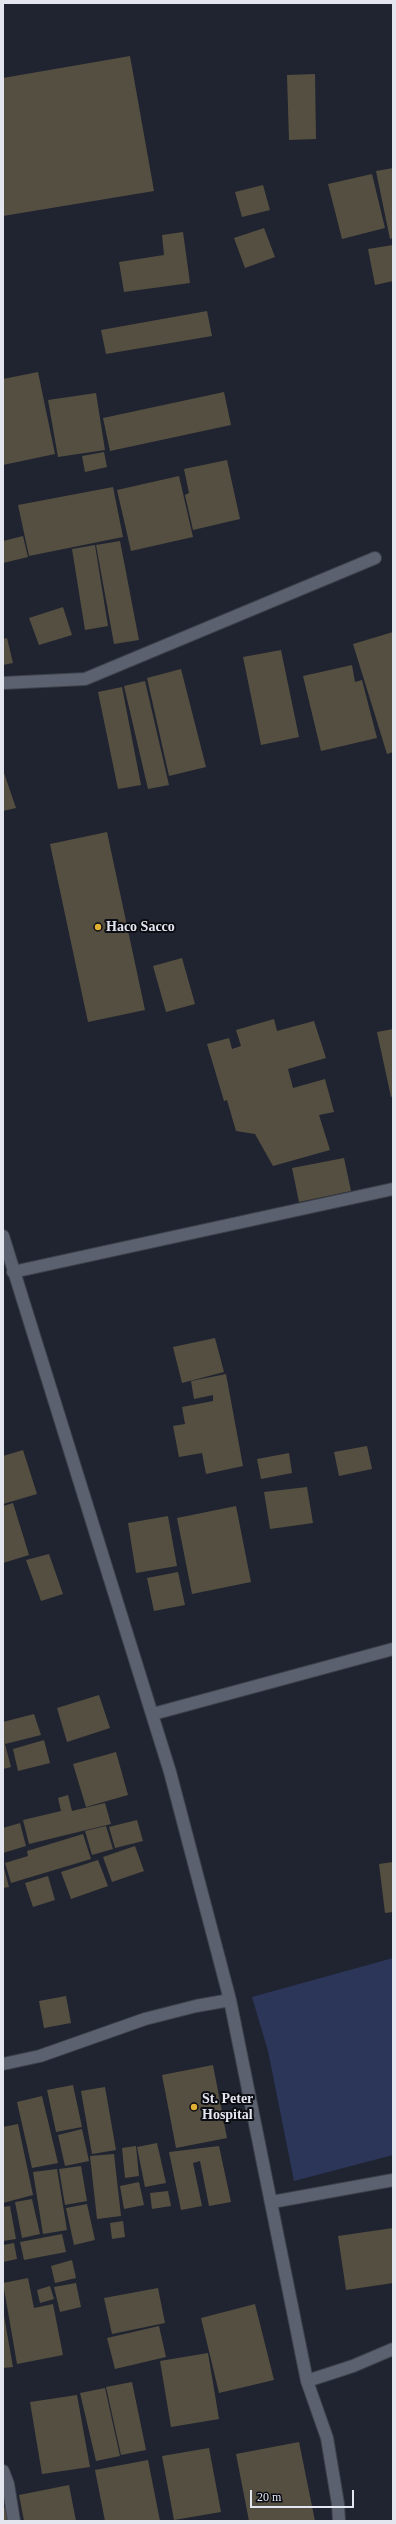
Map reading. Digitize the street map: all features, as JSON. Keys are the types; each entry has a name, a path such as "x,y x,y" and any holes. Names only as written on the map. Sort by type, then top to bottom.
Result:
{"street":[{"path":"3,683 85,679 375,558"},
{"path":"13,1272 393,1189"},
{"path":"3,1236 170,1772 230,2000 307,2381 327,2438 338,2504 339,2521"},
{"path":"152,1714 393,1649"},
{"path":"3,2064 40,2056 145,2019 196,2006 230,2000"},
{"path":"272,2202 393,2180"},
{"path":"307,2381 353,2366 393,2349"},
{"path":"3,2471 8,2484 14,2521"}],"shaded area":[{"path":"393,1958 393,2155 294,2181 268,2051 252,1997"}],"building":[{"path":"130,56 154,191 3,216 3,78"},
{"path":"315,74 316,139 289,140 287,75"},
{"path":"393,168 393,238 390,239 376,171"},
{"path":"372,174 385,228 342,239 328,184"},
{"path":"263,185 270,210 242,217 235,192"},
{"path":"264,228 275,257 245,268 234,238"},
{"path":"183,232 190,283 124,292 119,262 164,255 162,235"},
{"path":"393,245 393,281 375,285 368,249"},
{"path":"207,311 212,336 106,354 101,330"},
{"path":"38,372 55,454 3,465 3,379"},
{"path":"224,392 231,425 110,451 103,418"},
{"path":"96,393 105,450 58,457 48,400"},
{"path":"104,452 107,467 85,472 82,456"},
{"path":"227,460 240,519 193,530 185,495 189,493 184,469"},
{"path":"179,476 193,537 131,551 117,490"},
{"path":"113,487 123,537 29,556 18,505"},
{"path":"23,536 28,557 3,563 3,541"},
{"path":"120,541 139,640 114,644 96,545"},
{"path":"95,545 108,626 85,630 72,549"},
{"path":"63,607 72,635 39,645 29,618"},
{"path":"393,632 393,752 387,754 353,644"},
{"path":"7,638 13,663 3,665 3,639"},
{"path":"281,650 299,737 261,745 243,657"},
{"path":"352,665 355,682 362,680 377,738 321,751 303,676"},
{"path":"181,669 206,767 169,776 147,678"},
{"path":"145,681 169,785 148,789 124,686"},
{"path":"122,687 141,785 118,789 98,692"},
{"path":"3,770 16,808 3,811"},
{"name":"Haco Sacco","path":"107,832 145,1010 88,1022 50,844"},
{"path":"182,958 195,1004 166,1012 153,966"},
{"path":"274,1019 277,1031 314,1021 326,1058 288,1069 293,1088 325,1079 334,1112 319,1115 330,1150 273,1166 255,1134 236,1131 227,1100 224,1101 207,1044 229,1038 232,1049 241,1046 236,1030"},
{"path":"393,1029 393,1096 391,1097 377,1032"},
{"path":"344,1158 351,1191 299,1202 292,1168"},
{"path":"215,1338 224,1372 182,1383 173,1347"},
{"path":"226,1374 243,1466 206,1474 202,1453 179,1457 173,1426 185,1424 182,1407 213,1401 213,1395 194,1399 191,1381"},
{"path":"367,1446 372,1469 339,1476 334,1452"},
{"path":"23,1450 37,1494 3,1504 3,1456"},
{"path":"289,1453 292,1473 261,1479 257,1459"},
{"path":"307,1487 313,1523 270,1529 264,1492"},
{"path":"13,1503 29,1555 3,1563 3,1506"},
{"path":"236,1506 251,1582 192,1594 177,1518"},
{"path":"168,1516 177,1566 136,1573 128,1523"},
{"path":"49,1554 63,1594 41,1601 26,1560"},
{"path":"178,1572 185,1605 154,1611 147,1578"},
{"path":"99,1695 110,1728 67,1742 57,1708"},
{"path":"34,1714 41,1735 5,1744 11,1767 3,1769 3,1722"},
{"path":"44,1740 50,1763 18,1771 13,1749"},
{"path":"116,1752 128,1795 86,1807 73,1764"},
{"path":"68,1795 72,1811 105,1803 111,1824 29,1844 23,1820 61,1811 58,1798"},
{"path":"137,1820 143,1841 115,1848 109,1827"},
{"path":"20,1823 26,1846 3,1853 3,1828"},
{"path":"106,1826 113,1849 92,1855 85,1831"},
{"path":"83,1834 91,1859 11,1883 5,1863 28,1856 27,1851"},
{"path":"135,1846 144,1871 112,1882 103,1857"},
{"path":"98,1860 108,1886 71,1899 61,1872"},
{"path":"393,1862 393,1912 385,1913 379,1864"},
{"path":"3,1864 9,1887 3,1888"},
{"path":"48,1876 55,1900 33,1907 25,1883"},
{"path":"66,1996 71,2023 44,2028 39,2001"},
{"name":"St. Peter Hospital","path":"213,2065 227,2138 176,2148 162,2075"},
{"path":"73,2085 82,2127 56,2132 47,2090"},
{"path":"105,2087 116,2150 92,2154 81,2091"},
{"path":"42,2096 58,2163 32,2168 17,2102"},
{"path":"18,2124 33,2195 3,2203 3,2127"},
{"path":"82,2129 89,2161 65,2166 58,2135"},
{"path":"157,2143 166,2183 145,2187 137,2147"},
{"path":"136,2146 139,2176 125,2178 122,2148"},
{"path":"219,2146 231,2202 209,2206 200,2161 193,2163 202,2206 181,2210 169,2152"},
{"path":"114,2154 121,2216 97,2219 90,2156"},
{"path":"81,2166 87,2201 65,2205 59,2169"},
{"path":"57,2169 67,2230 43,2234 33,2172"},
{"path":"139,2182 144,2205 124,2209 120,2186"},
{"path":"168,2191 171,2206 152,2209 150,2193"},
{"path":"32,2199 40,2234 22,2238 15,2202"},
{"path":"87,2204 95,2240 74,2245 66,2208"},
{"path":"10,2206 16,2239 3,2241 3,2207"},
{"path":"123,2221 125,2237 112,2239 110,2223"},
{"path":"393,2228 393,2283 346,2290 338,2236"},
{"path":"62,2234 66,2252 24,2260 20,2242"},
{"path":"14,2243 17,2259 3,2262 3,2245"},
{"path":"72,2260 76,2278 55,2283 51,2266"},
{"path":"28,2278 34,2308 53,2304 63,2355 17,2364 3,2283"},
{"path":"76,2283 81,2307 60,2312 54,2287"},
{"path":"50,2286 54,2299 40,2303 37,2290"},
{"path":"158,2288 165,2323 112,2334 104,2298"},
{"path":"255,2304 274,2380 219,2393 201,2318"},
{"path":"3,2310 13,2367 3,2368"},
{"path":"159,2326 166,2357 115,2369 107,2338"},
{"path":"208,2353 219,2419 171,2427 160,2361"},
{"path":"132,2382 146,2450 121,2455 106,2387"},
{"path":"105,2388 120,2456 96,2461 80,2393"},
{"path":"77,2395 90,2467 42,2474 30,2402"},
{"path":"299,2442 315,2521 249,2521 236,2454"},
{"path":"209,2448 221,2512 174,2520 162,2456"},
{"path":"148,2460 160,2521 105,2521 95,2470"},
{"path":"69,2485 76,2521 24,2521 19,2495"},
{"path":"6,2507 9,2521 3,2521 3,2508"}],"place":[{"name":"Haco Sacco","path":"98,927"},
{"name":"St. Peter Hospital","path":"194,2107"}]}
